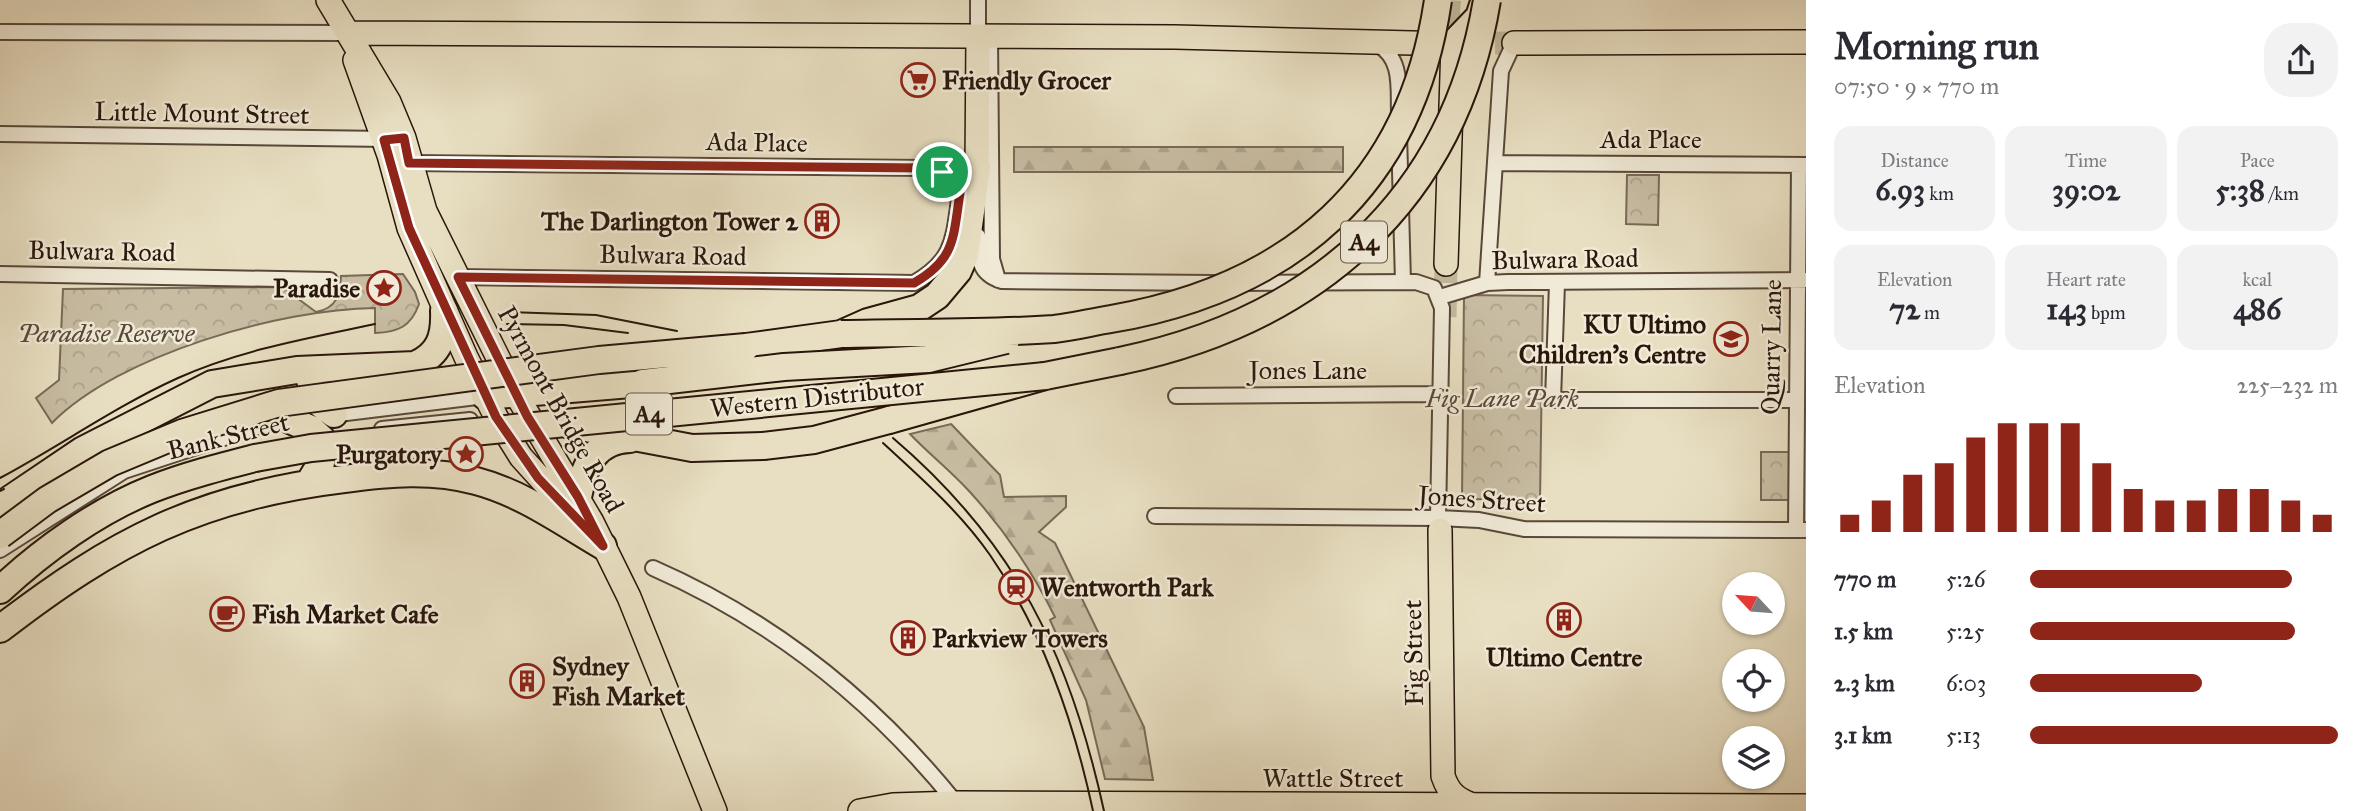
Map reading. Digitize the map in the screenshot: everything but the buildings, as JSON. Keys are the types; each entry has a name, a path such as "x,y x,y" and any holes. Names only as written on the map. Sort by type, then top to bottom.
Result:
{"highway":[{"name":"Western Distributor","path":"0,535 47,500 110,463 182,433 279,403 599,360 841,334 1056,328 1146,313 1206,295 1242,281 1287,256 1352,199 1388,150 1418,83 1438,0"},
{"name":"Western Distributor","path":"0,590 66,538 125,502 189,476 255,458 311,448 1045,376 1192,343 1277,306 1335,269 1365,241 1408,191 1437,147 1468,79 1485,0"},
{"path":"1453,44 1479,17 1485,0"},
{"path":"841,334 868,322 919,308 937,296 958,271 965,255 977,168"},
{"path":"0,506 83,450 212,384 298,370 415,365 434,353 440,345 444,311"},
{"path":"490,407 522,405 643,383 785,367 928,359 1056,328"},
{"path":"298,370 310,380 317,434"},
{"path":"522,405 635,439 692,448 814,440 1045,376"},
{"path":"317,434 402,472 451,475 514,494 603,546"},
{"path":"0,629 64,580 134,538 187,514 243,495 317,434"},
{"path":"578,497 588,461 604,445 618,439 635,439"}],"main road":[{"name":"Pyrmont Bridge Road","path":"328,0 374,74 394,139 409,228 444,311 490,407 538,478 603,546"},
{"path":"348,33 1175,37 1453,44 1446,264"},
{"path":"977,168 984,37"},
{"path":"1514,43 1806,43"},
{"name":"Pyrmont Bridge Road","path":"394,139 409,163 425,211 522,405 578,497 629,597 715,811"},
{"name":"Fig Street","path":"1439,524 1443,776"},
{"path":"1443,776 1448,790 1458,799 1474,806"},
{"path":"1411,807 1427,799 1436,790 1443,776"},
{"name":"Wattle Street","path":"860,811 893,805 956,803 1411,807 1806,806"}],"street":[{"path":"978,0 984,37 992,259 998,280"},
{"path":"0,32 348,33"},
{"path":"1376,43 1385,49 1397,66 1403,282"},
{"path":"1487,283 1500,71 1514,43"},
{"name":"Little Mount Street","path":"0,134 394,139"},
{"name":"Ada Place","path":"409,163 925,168 942,172 960,193 951,246 936,270 914,283 888,283"},
{"name":"Ada Place","path":"1496,163 1802,165"},
{"name":"Quarry Lane","path":"1801,530 1795,400 1801,279 1802,165"},
{"path":"977,168 978,256 985,272 998,280 1426,284 1440,297 1439,524"},
{"name":"Bulwara Road","path":"0,274 330,280"},
{"name":"Bulwara Road","path":"458,277 888,283"},
{"name":"Bulwara Road","path":"1440,297 1487,283 1801,279"},
{"path":"1557,283 1553,400 1795,400"},
{"name":"Jones Lane","path":"1176,396 1439,394"},
{"name":"Bank Street","path":"0,576 76,518 168,474 317,434 490,407"},
{"name":"Bank Street","path":"0,550 124,471 260,426 317,434 490,407"},
{"name":"Jones Street","path":"1155,516 1439,524 1479,520 1524,529 1801,530"},
{"path":"653,568 700,589 760,622 813,659 900,738 956,803"}],"green space":[{"path":"1014,147 1343,147 1343,172 1014,172"},
{"path":"1627,175 1659,175 1658,225 1626,224"},
{"name":"Paradise Reserve","path":"403,274 415,292 419,304 412,318 403,327 375,333 375,308 337,310 294,317 203,340 159,357 117,376 81,399 52,423 36,398 59,380 63,289 282,287 316,312 329,307 336,300 341,276"},
{"name":"Fig Lane Park","path":"1464,295 1543,296 1540,500 1462,499"},
{"path":"951,424 1000,475 1004,497 1066,496 1066,507 1039,532 1055,543 1144,727 1153,780 1105,779 1086,700 1050,620 1055,617 1037,583 1006,535 982,505 910,434"},
{"path":"1761,452 1790,452 1789,500 1761,500"}],"tunnel":[{"path":"1448,0 1447,13 1453,44"},
{"path":"1461,44 1514,43"},
{"path":"1445,317 1446,264"}],"tram line":[{"path":"505,312 596,315 677,331"},
{"path":"0,478 132,401 202,368 275,346 375,324"},
{"path":"507,324 564,325 628,333"},
{"path":"893,438 936,478 973,519 1005,561 1032,605 1055,652 1074,702 1104,811"},
{"path":"883,443 966,524 1009,584 1054,678 1076,744 1093,811"},
{"path":"0,491 4,489"}],"place":[{"name":"Friendly Grocer","path":"918,80"},
{"name":"The Darlington Tower 2","path":"822,221"},
{"name":"Paradise","path":"384,288"},
{"name":"KU Ultimo Children's Centre","path":"1731,339"},
{"name":"Purgatory","path":"466,454"},
{"name":"Wentworth Park","path":"1016,587"},
{"name":"Fish Market Cafe","path":"227,614"},
{"name":"Ultimo Centre","path":"1564,620"},
{"name":"Parkview Towers","path":"908,638"},
{"name":"Sydney Fish Market","path":"527,681"}],"route":[{"path":"404,138 409,163 925,168 942,172 960,193 951,246 936,270 914,283 458,277 527,416 578,497 603,546 552,495 521,457 496,417 444,311 409,228 384,140 404,138"}]}
